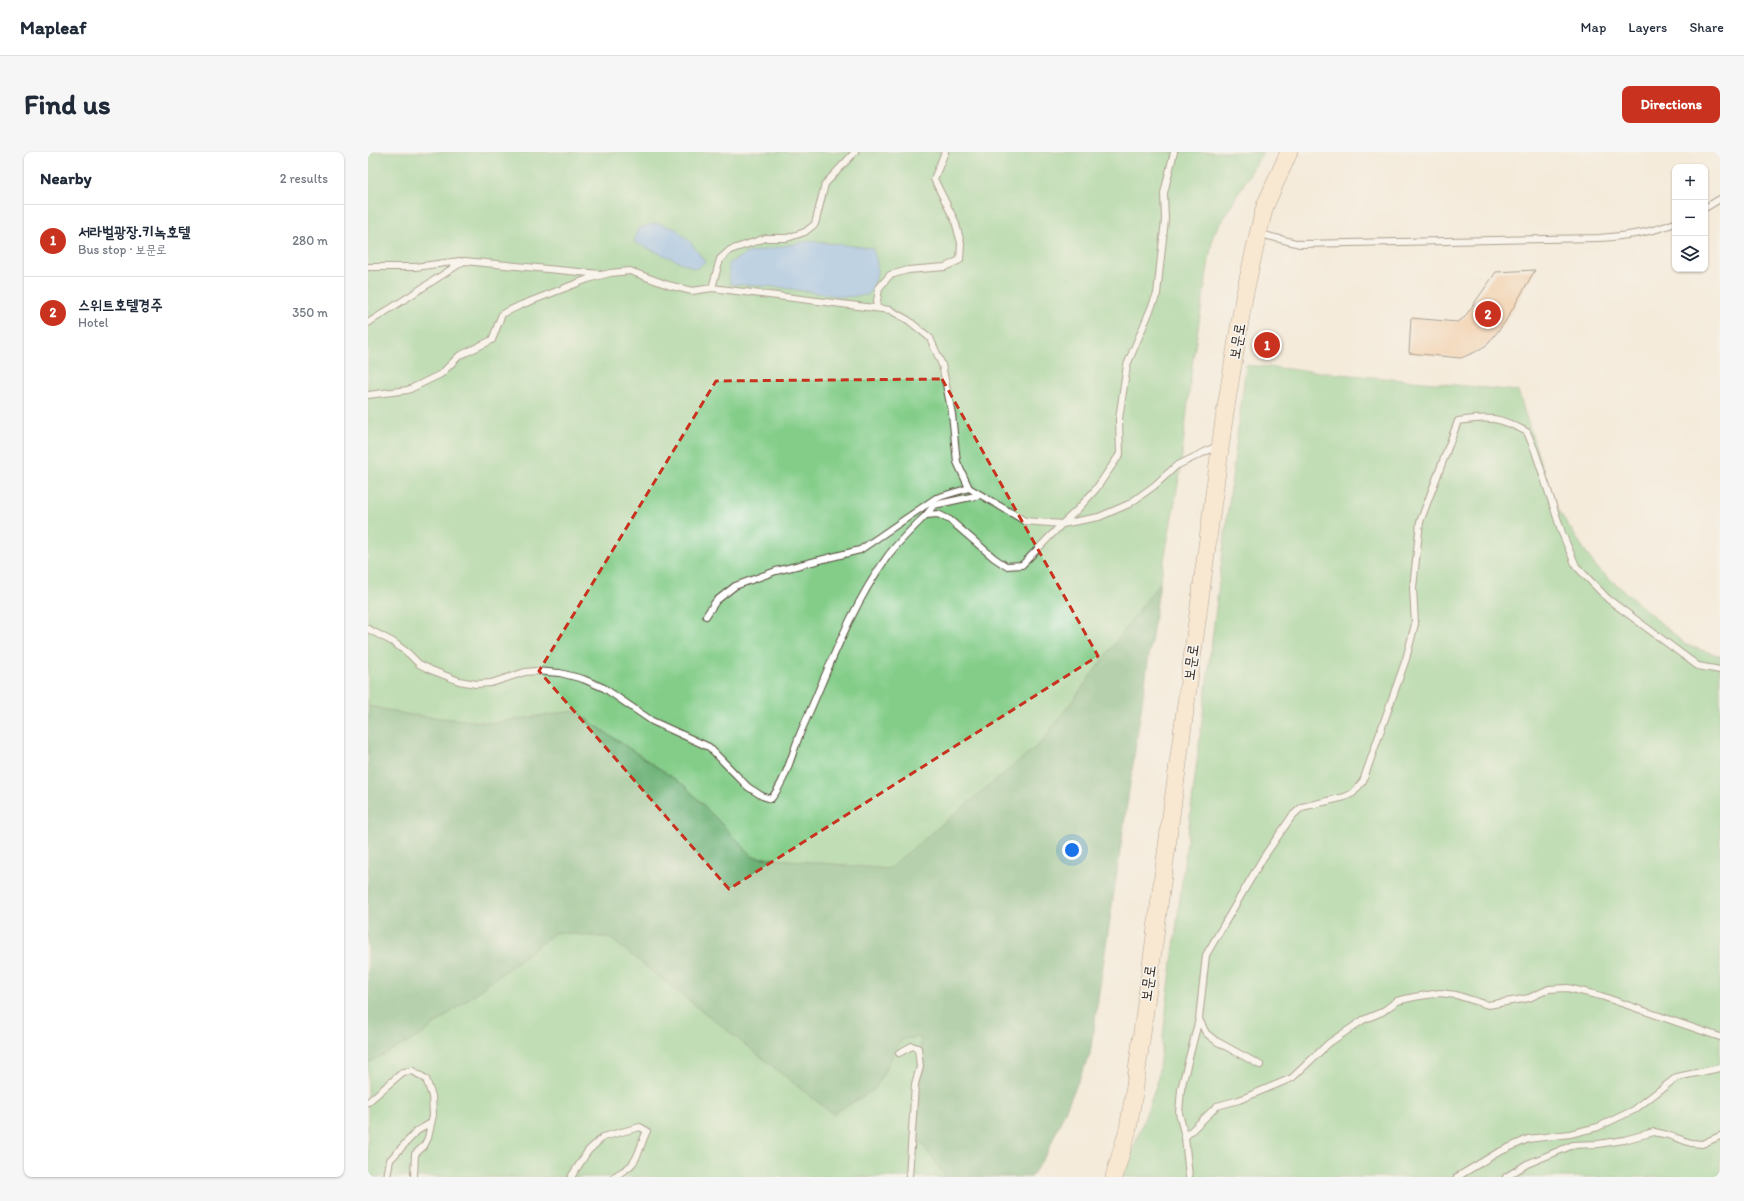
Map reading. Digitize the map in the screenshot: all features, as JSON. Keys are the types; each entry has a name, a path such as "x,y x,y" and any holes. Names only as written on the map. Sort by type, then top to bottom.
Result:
{"street":[{"name":"보문로","path":"1114,1177 1128,1129 1134,1093 1220,445 1244,297 1265,206 1288,152"}],"lane":[{"path":"712,288 720,259 730,250 766,238 787,238 805,232 815,224 825,184 855,152"},
{"path":"876,308 880,288 890,275 908,270 945,267 960,260 961,243 955,221 934,178 945,152"},
{"path":"926,515 938,514 950,520 994,558 1006,566 1022,565 1077,510 1091,494 1120,454 1120,419 1128,365 1157,294 1165,220 1164,193 1174,152"},
{"path":"1708,206 1720,200"},
{"path":"1258,234 1300,244 1599,238 1630,236 1649,232 1672,224"},
{"path":"368,267 415,267 464,261 604,274 630,271 668,285 692,291 712,288 890,310 908,320 930,338 942,365 952,414 957,462 969,488 1025,521 1062,524 1099,517 1129,504 1154,486 1176,466 1220,445"},
{"path":"368,323 464,261"},
{"path":"368,395 408,390 441,374 459,356 492,340 502,314 521,305 604,274"},
{"path":"1190,1177 1185,1137 1179,1113 1180,1089 1199,1019 1206,955 1262,858 1292,816 1302,807 1345,797 1353,793 1363,781 1406,659 1416,624 1413,588 1420,522 1458,421 1481,417 1503,420 1527,432 1535,451 1562,533 1576,566 1608,599 1698,666 1720,670"},
{"path":"706,616 716,601 735,586 776,570 860,550 936,498 969,488"},
{"path":"368,629 393,642 419,664 459,681 476,684 491,683 525,672 535,671 560,673 582,679 604,688 652,721 709,747 748,787 762,796 771,798 779,788 795,744 838,646 862,597 887,557 934,505 980,495"},
{"path":"1185,1137 1217,1106 1239,1100 1292,1078 1329,1043 1363,1020 1382,1012 1397,1001 1414,997 1440,993 1456,995 1488,1005 1529,998 1550,989 1568,988 1601,996 1720,1037"},
{"path":"1199,1019 1206,1033 1216,1041 1260,1065"},
{"path":"899,1053 912,1046 918,1048 920,1067 915,1084 909,1177"},
{"path":"1456,1177 1496,1153 1528,1139 1570,1134 1598,1128 1634,1110 1677,1077 1720,1068"},
{"path":"368,1102 403,1072 412,1071 426,1079 432,1096 433,1115 428,1138 424,1146 415,1154 414,1177"},
{"path":"387,1177 390,1160 417,1131 431,1123"},
{"path":"571,1177 588,1151 602,1137 640,1127 647,1131 643,1138 639,1153 632,1164 614,1177"},
{"path":"1506,1177 1527,1164 1573,1145 1598,1144 1617,1141 1654,1132 1668,1134 1691,1143 1702,1144 1720,1136"}],"highlighted area":[{"path":"942,379 1098,656 729,889 539,671 716,381"}],"green space":[{"path":"368,152 1263,152 1213,235 1192,366 1180,473 1160,582 1042,742 888,869 753,857 685,786 574,711 492,723 411,715 368,706"},
{"path":"1246,365 1518,391 1553,502 1595,566 1686,645 1720,656 1720,1177 1123,1177 1157,1084"},
{"path":"1160,582 1090,1054 1047,1153 1031,1177 946,1177 917,1136 923,1061 920,1037 902,1039 874,1090 833,1114 610,938 556,932 421,1035 368,1063 368,706 411,715 492,723 574,711 685,786 753,857 888,869 1042,742"},
{"path":"556,932 610,938 833,1114 874,1090 902,1039 920,1037 923,1061 917,1136 946,1177 368,1177 368,1063 421,1035"}],"water":[{"path":"658,223 676,229 691,243 705,262 696,269 634,242 639,228"},
{"path":"809,241 872,248 877,261 877,272 876,278 868,295 843,297 779,287 730,284 728,264 747,253"}],"building":[{"path":"1535,270 1505,322 1488,344 1461,358 1409,353 1411,318 1457,322 1464,318 1496,272"}],"place":[{"name":"스위트호텔경주","path":"1488,314"},
{"name":"서라벌광장.키녹호텔","path":"1267,345"}]}
